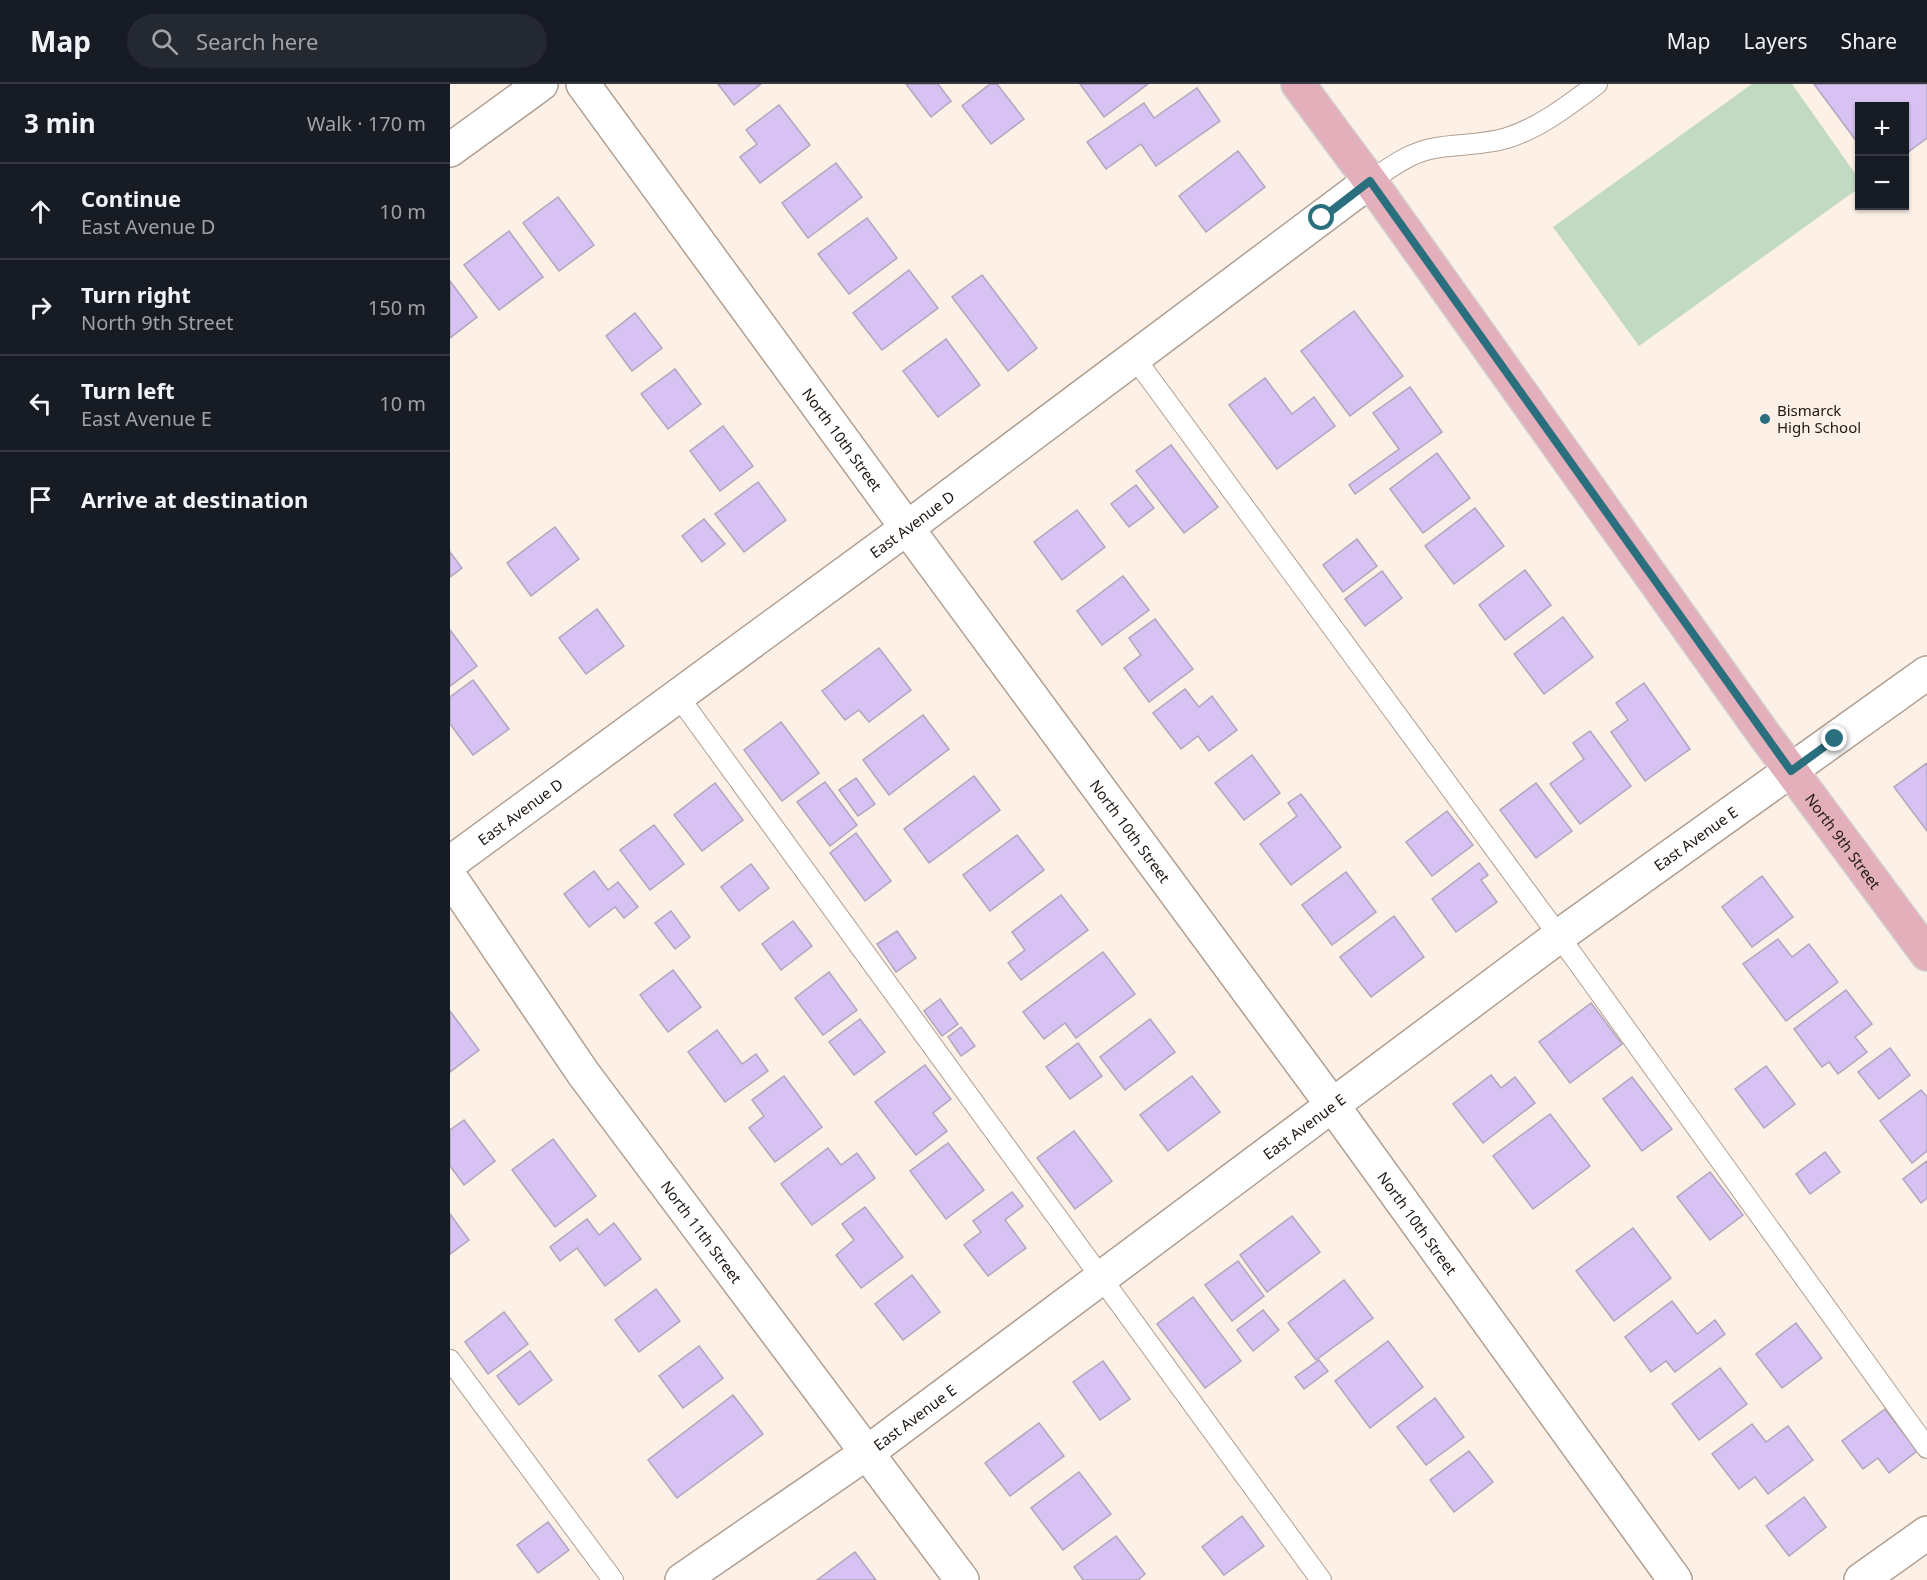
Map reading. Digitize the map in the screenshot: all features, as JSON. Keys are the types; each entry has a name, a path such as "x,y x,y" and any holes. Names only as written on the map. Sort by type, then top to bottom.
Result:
{"main road":[{"name":"North 9th Street","path":"1298,84 1370,181 1791,771 1927,954"}],"street":[{"path":"450,150 541,84"},
{"name":"North 10th Street","path":"583,84 1333,1106 1675,1580"},
{"name":"East Avenue D","path":"450,864 907,528 1370,181"},
{"name":"East Avenue E","path":"682,1580 868,1452 1560,936 1927,673"},
{"name":"North 11th Street","path":"450,877 583,1073 962,1580"},
{"path":"1861,1580 1927,1533"}],"lane":[{"path":"1370,181 1410,155 1434,148 1474,145 1507,138 1536,126 1566,108 1597,84"},
{"path":"1134,357 1560,936 1927,1448"},
{"path":"678,696 1321,1580"},
{"path":"450,1360 613,1580"}],"green space":[{"path":"1752,84 1792,84 1855,173 1855,191 1639,346 1553,227"}],"building":[{"path":"718,84 761,84 734,105"},
{"path":"906,84 938,84 951,101 931,117"},
{"path":"990,84 997,84 1024,119 991,144 962,106"},
{"path":"1080,84 1148,84 1104,117"},
{"path":"1814,84 1927,84 1927,138 1909,151 1909,102 1855,102 1855,139"},
{"path":"1197,88 1220,121 1156,166 1141,144 1106,169 1087,142 1144,103 1154,118"},
{"path":"779,105 810,145 760,183 740,157 757,144 746,130"},
{"path":"1238,151 1265,187 1206,232 1179,196"},
{"path":"836,163 862,197 808,238 782,203"},
{"path":"558,197 594,245 559,271 523,223"},
{"path":"867,218 897,258 849,294 818,254"},
{"path":"509,231 543,277 499,310 464,265"},
{"path":"909,270 938,308 882,350 853,313"},
{"path":"982,275 1037,348 1008,371 952,297"},
{"path":"450,281 477,317 450,338"},
{"path":"1354,311 1403,376 1350,416 1301,351"},
{"path":"635,313 662,348 632,371 606,336"},
{"path":"946,339 980,385 938,417 903,371"},
{"path":"675,369 701,404 668,429 641,394"},
{"path":"1265,378 1292,414 1314,397 1335,426 1277,469 1229,405"},
{"path":"1410,387 1442,432 1355,494 1349,485 1399,449 1373,413"},
{"path":"723,426 753,466 720,491 690,451"},
{"path":"1171,445 1218,507 1184,533 1136,471"},
{"path":"1437,453 1470,498 1423,533 1390,489"},
{"path":"758,482 786,520 744,552 715,514"},
{"path":"1136,485 1154,508 1129,527 1111,504"},
{"path":"1475,508 1504,546 1454,584 1425,546"},
{"path":"1077,510 1105,547 1062,580 1034,542"},
{"path":"704,519 725,544 702,562 682,536"},
{"path":"555,527 579,559 531,596 507,563"},
{"path":"1357,539 1377,566 1343,592 1323,565"},
{"path":"450,552 462,568 450,577"},
{"path":"1525,570 1551,605 1505,640 1479,605"},
{"path":"1382,571 1402,598 1365,626 1345,599"},
{"path":"1123,576 1149,610 1102,645 1077,611"},
{"path":"597,609 624,646 586,674 559,638"},
{"path":"1563,617 1593,657 1544,694 1514,654"},
{"path":"1155,619 1193,669 1149,702 1124,668 1141,655 1129,638"},
{"path":"450,630 477,666 450,686"},
{"path":"879,648 911,690 869,722 859,710 845,720 822,691"},
{"path":"473,680 509,729 473,755 450,724 450,697"},
{"path":"1644,683 1690,749 1645,781 1611,732 1628,720 1616,703"},
{"path":"1185,689 1199,707 1212,696 1237,730 1209,751 1198,736 1181,749 1153,713"},
{"path":"923,715 949,749 889,795 863,760"},
{"path":"781,722 819,773 782,801 744,750"},
{"path":"1590,731 1631,786 1580,824 1550,784 1584,759 1573,743"},
{"path":"1252,755 1280,793 1244,820 1215,783"},
{"path":"1927,763 1927,831 1894,787"},
{"path":"974,776 1000,810 929,863 904,829"},
{"path":"856,778 875,804 858,816 839,790"},
{"path":"825,782 857,825 830,846 797,802"},
{"path":"715,783 743,820 702,851 674,815"},
{"path":"1536,783 1572,831 1536,858 1500,810"},
{"path":"1301,794 1341,847 1291,885 1260,844 1297,816 1288,803"},
{"path":"1447,811 1473,845 1432,876 1406,842"},
{"path":"654,825 684,864 650,890 620,850"},
{"path":"856,833 891,881 865,901 830,853"},
{"path":"1017,835 1044,870 990,911 963,875"},
{"path":"1479,863 1488,875 1481,880 1497,902 1456,932 1432,899"},
{"path":"751,864 769,888 739,911 721,887"},
{"path":"594,871 608,890 618,882 638,907 624,918 615,907 589,927 564,894"},
{"path":"1346,872 1376,912 1332,945 1302,905"},
{"path":"1762,876 1793,917 1752,947 1722,907"},
{"path":"1061,895 1088,930 1021,980 1008,963 1025,950 1012,932"},
{"path":"671,911 690,937 675,949 655,923"},
{"path":"1394,916 1424,957 1371,997 1340,957"},
{"path":"793,921 812,946 781,970 762,944"},
{"path":"897,931 916,958 896,972 877,944"},
{"path":"1778,939 1792,957 1809,944 1838,982 1786,1021 1743,964"},
{"path":"1103,952 1135,994 1076,1038 1065,1023 1044,1039 1023,1012"},
{"path":"673,970 701,1007 668,1032 640,995"},
{"path":"829,972 857,1010 823,1035 795,998"},
{"path":"1846,990 1872,1024 1855,1037 1867,1052 1838,1074 1829,1062 1822,1067 1794,1029"},
{"path":"940,999 958,1024 942,1036 924,1011"},
{"path":"1591,1003 1622,1044 1570,1083 1539,1042"},
{"path":"450,1011 479,1050 450,1072"},
{"path":"860,1019 885,1052 854,1075 829,1042"},
{"path":"1150,1019 1175,1052 1125,1090 1100,1057"},
{"path":"961,1027 975,1046 961,1056 948,1037"},
{"path":"717,1030 742,1064 756,1054 768,1071 725,1102 688,1052"},
{"path":"1078,1043 1102,1076 1070,1099 1046,1067"},
{"path":"1890,1048 1910,1075 1879,1099 1858,1072"},
{"path":"925,1065 951,1099 933,1113 947,1131 916,1155 875,1102"},
{"path":"1766,1066 1795,1104 1764,1128 1735,1089"},
{"path":"1491,1075 1501,1088 1515,1077 1535,1103 1483,1143 1453,1104"},
{"path":"784,1076 822,1127 775,1162 749,1128 764,1116 752,1100"},
{"path":"1192,1076 1220,1112 1168,1151 1140,1115"},
{"path":"1632,1077 1672,1129 1642,1151 1603,1099"},
{"path":"1921,1090 1927,1097 1927,1151 1912,1163 1880,1121"},
{"path":"1550,1114 1590,1166 1533,1209 1493,1156"},
{"path":"464,1120 495,1161 464,1185 450,1166 450,1130"},
{"path":"1074,1131 1112,1181 1075,1209 1037,1158"},
{"path":"553,1139 596,1196 555,1227 512,1170"},
{"path":"948,1143 984,1190 946,1219 910,1171"},
{"path":"828,1148 841,1165 857,1153 875,1178 812,1225 781,1184"},
{"path":"1825,1152 1840,1172 1810,1194 1796,1174"},
{"path":"1927,1161 1927,1198 1921,1203 1903,1179"},
{"path":"1710,1172 1743,1215 1710,1240 1677,1197"},
{"path":"1012,1192 1023,1206 1005,1220 1026,1248 988,1276 964,1245 981,1232 973,1221"},
{"path":"865,1207 903,1257 861,1288 836,1255 854,1240 842,1224"},
{"path":"450,1214 469,1240 450,1254"},
{"path":"1292,1216 1320,1252 1267,1292 1240,1255"},
{"path":"587,1219 599,1235 614,1223 641,1259 605,1286 577,1248 560,1261 550,1247"},
{"path":"1633,1228 1671,1278 1614,1321 1576,1271"},
{"path":"1238,1261 1264,1296 1232,1321 1205,1285"},
{"path":"912,1275 940,1312 903,1340 875,1304"},
{"path":"1344,1280 1373,1318 1316,1360 1288,1323"},
{"path":"656,1289 680,1321 639,1352 615,1320"},
{"path":"1193,1297 1241,1361 1205,1388 1157,1324"},
{"path":"1672,1301 1697,1334 1715,1320 1725,1334 1675,1372 1666,1361 1651,1372 1625,1337"},
{"path":"1263,1310 1279,1330 1253,1351 1237,1330"},
{"path":"504,1312 528,1344 488,1374 465,1342"},
{"path":"1796,1323 1822,1358 1782,1388 1756,1354"},
{"path":"1388,1341 1423,1387 1370,1428 1335,1381"},
{"path":"699,1346 723,1378 683,1408 659,1376"},
{"path":"530,1351 552,1380 519,1405 497,1376"},
{"path":"1319,1360 1328,1371 1304,1389 1295,1377"},
{"path":"1103,1361 1130,1399 1100,1420 1073,1382"},
{"path":"1720,1368 1747,1404 1699,1440 1672,1404"},
{"path":"733,1395 763,1434 677,1498 648,1460"},
{"path":"1435,1398 1464,1437 1426,1465 1397,1427"},
{"path":"1885,1409 1917,1451 1889,1473 1878,1458 1863,1469 1842,1441"},
{"path":"1039,1423 1064,1456 1010,1496 985,1463"},
{"path":"1752,1424 1766,1442 1788,1426 1813,1460 1768,1494 1755,1477 1739,1489 1712,1454"},
{"path":"1469,1451 1493,1482 1454,1512 1430,1480"},
{"path":"1079,1472 1111,1514 1063,1550 1031,1508"},
{"path":"1804,1497 1826,1527 1789,1556 1766,1526"},
{"path":"1242,1516 1264,1546 1224,1575 1202,1547"},
{"path":"548,1522 569,1550 538,1573 517,1545"},
{"path":"1116,1536 1145,1574 1138,1580 1083,1580 1074,1567"},
{"path":"855,1552 876,1580 817,1580"}],"place":[{"name":"Bismarck High School","path":"1765,419"}],"route":[{"path":"1322,218 1370,181 1791,771 1835,739"}]}
